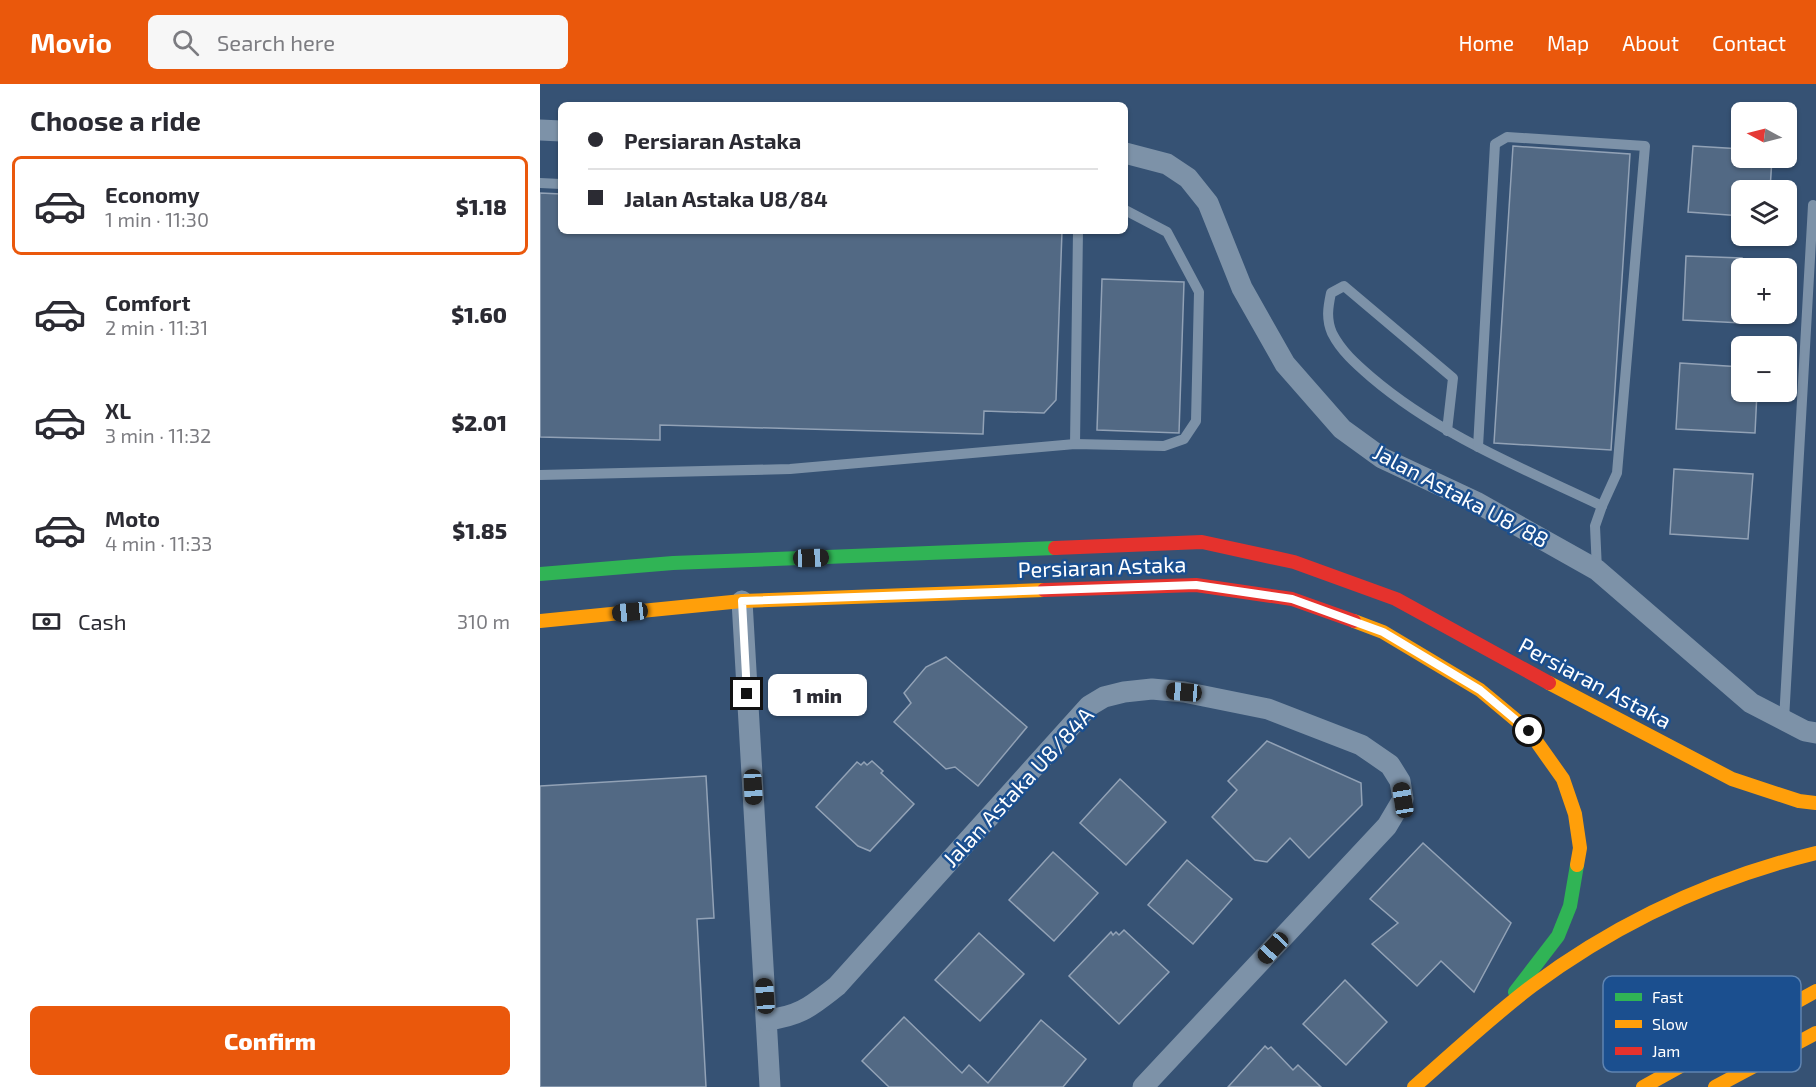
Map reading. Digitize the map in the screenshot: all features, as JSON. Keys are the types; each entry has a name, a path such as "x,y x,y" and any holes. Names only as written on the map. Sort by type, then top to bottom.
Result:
{"main road":[{"name":"Persiaran Astaka","path":"540,574 673,563 1202,542 1294,562 1396,599 1613,718 1732,779 1799,801 1816,803"},
{"path":"673,563 693,574"},
{"name":"Persiaran Astaka","path":"540,621 742,601 1196,585 1292,599 1383,632 1480,690 1529,731 1563,779 1575,814 1579,857 1575,886 1566,920 1558,936 1501,1011"},
{"path":"722,590 742,601"},
{"path":"1414,1087 1533,985 1647,914 1745,872 1816,853"},
{"path":"1801,999 1816,991"},
{"path":"1801,1042 1816,1034"},
{"path":"1642,1087 1669,1072"},
{"path":"1715,1087 1744,1072"}],"street":[{"path":"540,130 558,131"},
{"name":"Jalan Astaka U8/88","path":"1128,154 1167,164 1188,178 1208,203 1242,288 1285,364 1342,429 1382,458 1476,502 1596,570 1751,703 1805,731 1816,733"},
{"path":"742,601 770,1087"},
{"name":"Jalan Astaka U8/84A","path":"767,1020 789,1017 808,1009 837,986 1089,706 1104,697 1152,689 1184,692 1268,709 1361,746 1390,765 1400,781 1403,800 1387,826 1143,1087"}],"lane":[{"path":"1478,447 1495,144 1507,137 1645,146 1617,473 1595,526 1596,570"},
{"path":"540,183 558,184"},
{"path":"1784,720 1814,205"},
{"path":"540,475 790,469 1075,444 1164,446 1184,439 1196,421 1199,292 1167,232 1128,212"},
{"path":"1075,444 1078,234"},
{"path":"1448,431 1453,378 1344,285 1331,293 1327,313 1332,332 1349,358 1393,396 1448,431 1478,447 1602,506"}],"building":[{"path":"1513,146 1630,154 1611,450 1494,443"},
{"path":"1693,146 1731,148 1731,168 1771,168 1771,180 1731,180 1731,215 1688,212"},
{"path":"540,193 558,194 558,234 1062,234 1056,400 1044,413 984,411 983,434 660,425 660,440 540,437"},
{"path":"1686,256 1742,258 1731,258 1731,322 1683,320"},
{"path":"1102,279 1184,282 1179,433 1097,430"},
{"path":"1680,363 1731,366 1731,402 1757,402 1755,433 1676,429"},
{"path":"1674,469 1753,474 1748,539 1670,534"},
{"path":"946,657 1027,727 978,786 955,767 946,769 894,722 911,703 904,693 926,667"},
{"path":"1267,741 1361,783 1362,805 1309,858 1290,838 1267,862 1255,860 1212,817 1237,790 1228,781"},
{"path":"872,761 883,771 881,773 914,804 870,851 858,846 816,807 857,762 861,765 864,762 867,765"},
{"path":"706,776 714,918 697,919 706,1087 540,1087 540,786"},
{"path":"1120,779 1166,822 1126,865 1080,823"},
{"path":"1423,843 1511,923 1474,992 1441,961 1417,986 1372,944 1398,923 1370,899"},
{"path":"1053,852 1098,893 1054,941 1009,900"},
{"path":"1187,860 1232,899 1193,944 1148,905"},
{"path":"1124,930 1169,972 1119,1024 1069,976 1111,932 1113,935 1116,932 1119,935"},
{"path":"979,933 1024,974 980,1021 935,980"},
{"path":"1345,980 1387,1022 1346,1065 1303,1024"},
{"path":"904,1017 962,1073 969,1065 988,1083 1041,1020 1086,1059 1063,1087 889,1087 862,1061"},
{"path":"1265,1046 1268,1049 1271,1047 1293,1070 1298,1065 1321,1087 1228,1087"}],"traffic: fast":[{"path":"540,574 673,563 1055,548"},
{"path":"1515,992 1558,936 1570,906 1577,865"}],"traffic: slow":[{"path":"540,621 742,601 1044,590"},
{"path":"1354,621 1383,632 1480,690 1529,731 1563,779 1575,814 1580,848 1577,865"},
{"path":"1549,683 1732,779 1799,801 1816,803"},
{"path":"1414,1087 1532,986 1632,922 1740,875 1816,853"},
{"path":"1801,999 1816,991"},
{"path":"1801,1041 1816,1033"},
{"path":"1643,1087 1670,1072"},
{"path":"1715,1087 1743,1072"}],"traffic: jam":[{"path":"1055,548 1202,542 1294,562 1396,599 1549,683"},
{"path":"1044,590 1196,585 1292,599 1354,621"}],"route":[{"path":"747,694 742,601 1196,585 1292,599 1383,632 1480,690 1529,731"}]}
